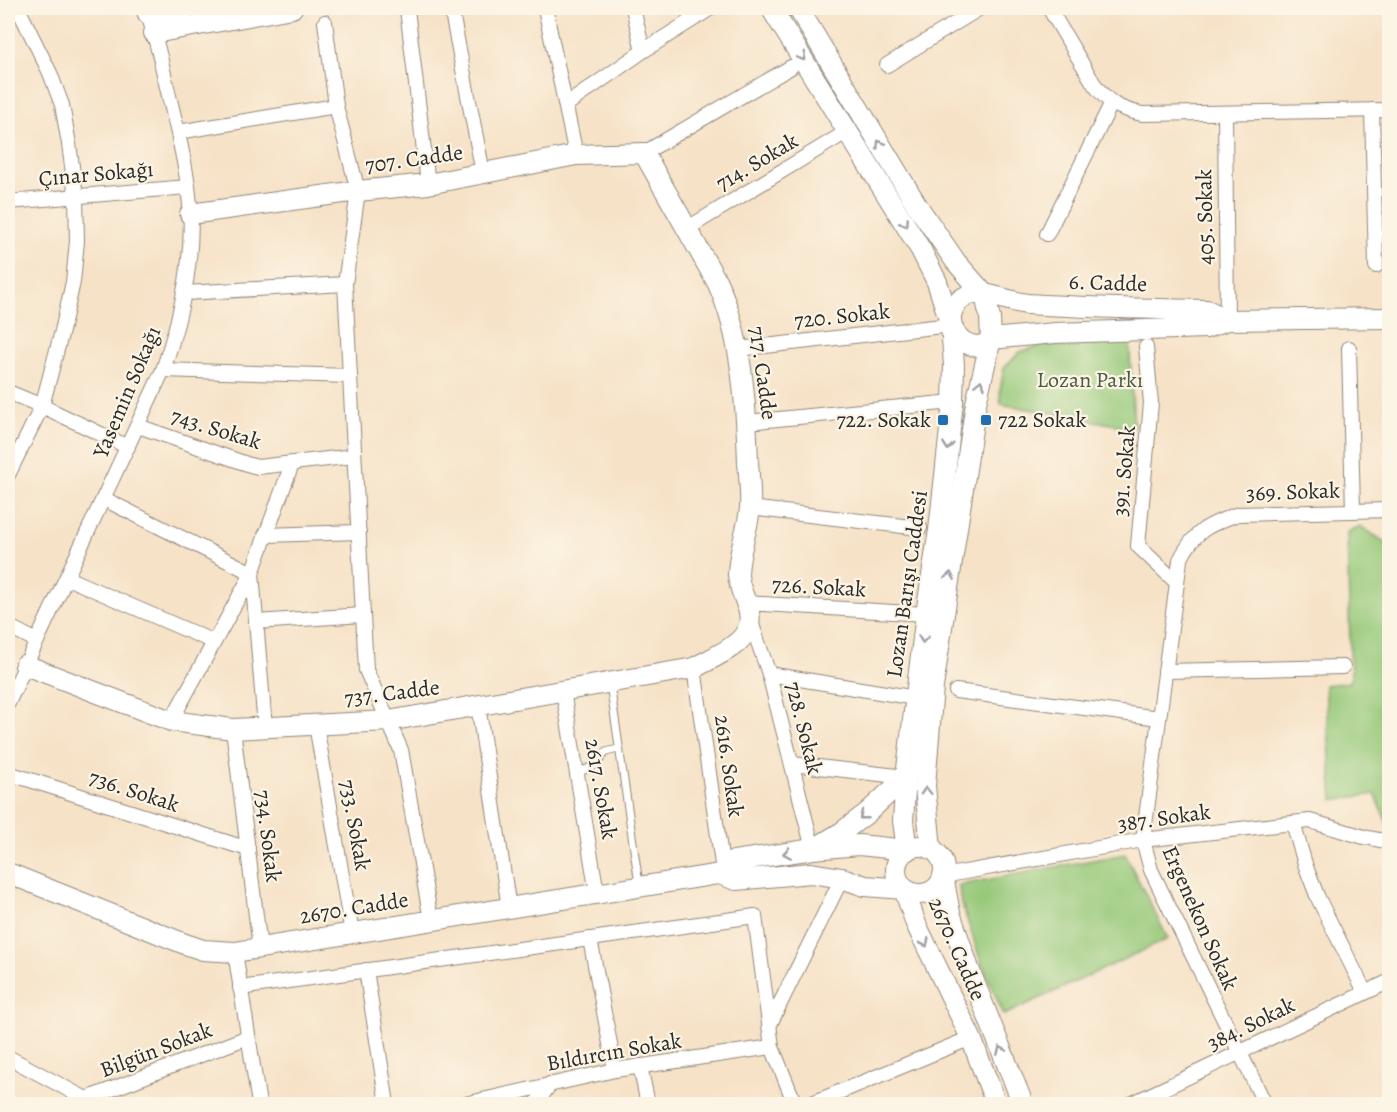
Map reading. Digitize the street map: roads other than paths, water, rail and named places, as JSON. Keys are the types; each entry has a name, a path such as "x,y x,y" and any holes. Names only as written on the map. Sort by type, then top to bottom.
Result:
{"main road":[{"path":"148,18 186,8"},
{"path":"148,18 292,8"},
{"name":"Lozan Barışı Caddesi","path":"771,8 921,250 937,282 954,332 965,343 973,345 981,345 991,339"},
{"path":"798,8 918,207 956,262 985,295"},
{"name":"707. Cadde","path":"190,214 358,191 429,184 576,154 644,153"},
{"name":"717. Cadde","path":"644,153 688,228 725,298 738,349 747,422 750,508 738,575 739,587 748,611"},
{"name":"Lozan Barışı Caddesi","path":"907,850 903,821 906,777 939,530 953,402 954,364 951,317 957,303 970,294 977,294 985,295 990,318 991,339 976,403 933,687 925,786 931,849"},
{"name":"6. Cadde","path":"985,295 1022,303 1064,306 1208,310 1227,320"},
{"name":"6. Cadde","path":"991,339 1055,333 1206,328 1227,320 1389,318"},
{"name":"737. Cadde","path":"26,665 171,721 233,729 388,721 694,668 742,639 748,628 748,611"},
{"path":"813,849 842,832 867,813 906,777"},
{"name":"2670. Cadde","path":"8,873 185,944 203,950 235,952 721,872 735,861 813,849 859,845 907,850"},
{"path":"915,847 931,849 943,864 943,876 939,885 933,890 919,894 904,889 896,869 902,855 915,847"},
{"name":"2670. Cadde","path":"721,872 736,880 811,873 842,878 865,886 904,889 916,924 971,1038 996,1104"},
{"name":"2670. Cadde","path":"943,876 950,913 969,969 1023,1104"}],"street":[{"path":"8,10 12,8"},
{"path":"8,475 42,406 73,282 77,241 76,196 62,105 50,73 18,8"},
{"path":"451,8 483,173"},
{"path":"545,8 576,154"},
{"path":"633,8 643,51"},
{"path":"566,105 643,51 711,8"},
{"path":"887,65 980,8"},
{"path":"1049,8 1094,84 1111,104 1125,110 1142,114 1389,110"},
{"path":"407,9 429,184"},
{"name":"Yasemin Sokağı","path":"8,703 163,370 176,333 185,293 190,252 188,187 178,132 148,18"},
{"path":"325,22 336,106 358,191 345,284 366,670 401,750 431,920"},
{"path":"644,153 791,67"},
{"path":"1047,234 1111,104"},
{"path":"178,132 336,106"},
{"path":"1372,110 1376,266"},
{"name":"405. Sokak","path":"1225,113 1227,320"},
{"name":"714. Sokak","path":"688,228 848,131"},
{"name":"Çınar Sokağı","path":"8,202 188,187"},
{"path":"185,293 345,284"},
{"name":"720. Sokak","path":"738,349 951,325"},
{"name":"391. Sokak","path":"1146,347 1151,403 1138,546 1177,584"},
{"path":"1349,348 1353,511"},
{"path":"163,370 350,376"},
{"path":"8,392 128,447"},
{"path":"747,422 953,402"},
{"name":"743. Sokak","path":"138,426 258,467 354,456"},
{"path":"171,721 252,573 292,464"},
{"path":"104,498 252,573"},
{"path":"750,508 920,528"},
{"name":"369. Sokak","path":"1180,560 1188,544 1201,530 1238,514 1389,510"},
{"path":"266,535 358,532"},
{"name":"Ergenekon Sokak","path":"1180,560 1143,840 1151,870 1265,1104"},
{"path":"252,573 265,727"},
{"path":"67,578 214,642"},
{"name":"726. Sokak","path":"748,611 926,614"},
{"name":"728. Sokak","path":"748,611 770,674 813,849"},
{"path":"256,622 363,615"},
{"path":"8,627 37,641"},
{"path":"1165,671 1343,667"},
{"name":"2616. Sokak","path":"694,668 721,872"},
{"path":"770,674 916,698"},
{"name":"2617. Sokak","path":"563,691 597,893"},
{"path":"956,692 1159,718"},
{"path":"478,705 509,908"},
{"name":"733. Sokak","path":"316,725 352,933"},
{"name":"734. Sokak","path":"233,729 260,948"},
{"path":"792,764 906,777"},
{"name":"736. Sokak","path":"8,773 248,849"},
{"name":"387. Sokak","path":"943,876 1143,840 1310,821 1389,842"},
{"path":"1293,823 1318,898 1365,992"},
{"path":"769,1026 842,878"},
{"path":"240,988 755,916 772,1047 795,1104"},
{"path":"590,939 615,1070"},
{"path":"235,952 259,1104"},
{"path":"366,970 387,1104"},
{"name":"384. Sokak","path":"1131,1104 1389,981"},
{"name":"Bilgün Sokak","path":"85,1103 248,1037"},
{"path":"810,1104 971,1038"},
{"name":"Bıldırcın Sokak","path":"465,1104 615,1070 772,1047"},
{"path":"8,1057 85,1103"},
{"path":"640,1066 648,1104"},
{"path":"536,1104 550,1084"}],"lane":[{"path":"609,683 640,886"},
{"path":"577,773 594,766 606,752 618,749"}],"place":[{"name":"722. Sokak","path":"943,420"},
{"name":"722 Sokak","path":"986,420"}],"park label":[{"name":"Lozan Parkı","path":"1090,380"}]}
